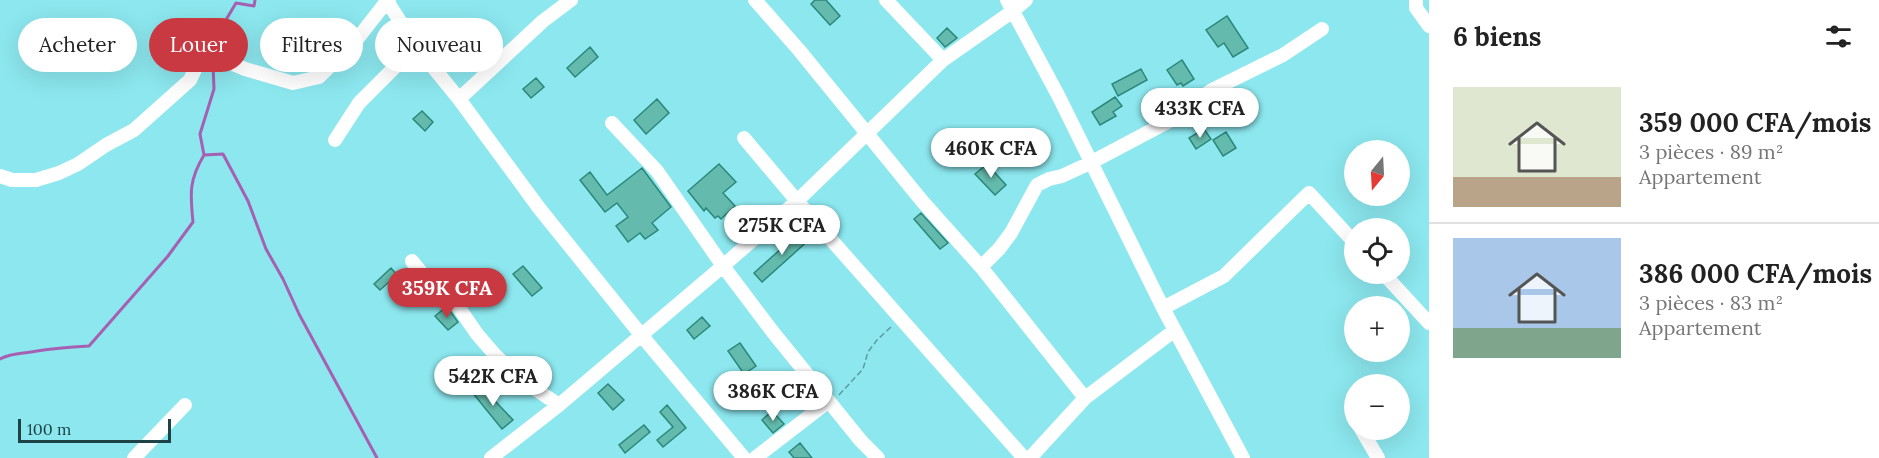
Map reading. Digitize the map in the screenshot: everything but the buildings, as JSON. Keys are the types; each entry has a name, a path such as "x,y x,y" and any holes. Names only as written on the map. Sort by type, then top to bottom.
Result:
{"street":[{"path":"0,176 12,180 36,180 78,164 134,130 190,80 198,63 219,58 245,69 293,83 319,77 358,38 388,0 399,18"},
{"path":"459,99 543,21 571,0"},
{"path":"755,0 800,50 922,201 981,267 1085,398"},
{"path":"886,0 943,60"},
{"path":"491,458 642,336 797,201 943,60 1010,6 1026,0"},
{"path":"1416,0 1416,8 1429,26"},
{"path":"1010,6 1059,97 1163,308 1243,458"},
{"path":"981,267 1011,234 1037,185 1090,163 1175,118 1212,90 1283,55 1322,29"},
{"path":"335,140 359,103 390,72"},
{"path":"437,72 539,208 744,458"},
{"path":"612,123 657,171 723,266 772,331 861,441 878,458"},
{"path":"744,138 1022,457 1085,398 1175,330"},
{"path":"1163,308 1224,276 1309,193 1344,231"},
{"path":"412,261 433,286 457,305 496,356 522,380 559,405"},
{"path":"1393,284 1429,323"},
{"path":"755,458 829,401"},
{"path":"134,458 185,405"},
{"path":"1367,440 1378,458"}],"path":[{"path":"829,401 843,393 856,378 863,369 868,352 901,317"}],"waterway":[{"path":"227,18 236,3 254,6 255,0"},
{"path":"213,72 214,89 200,134 204,155 223,154 248,201 266,249 377,458"},
{"path":"0,359 9,355 89,346 168,256 193,222 191,203 193,180 204,155"}]}
